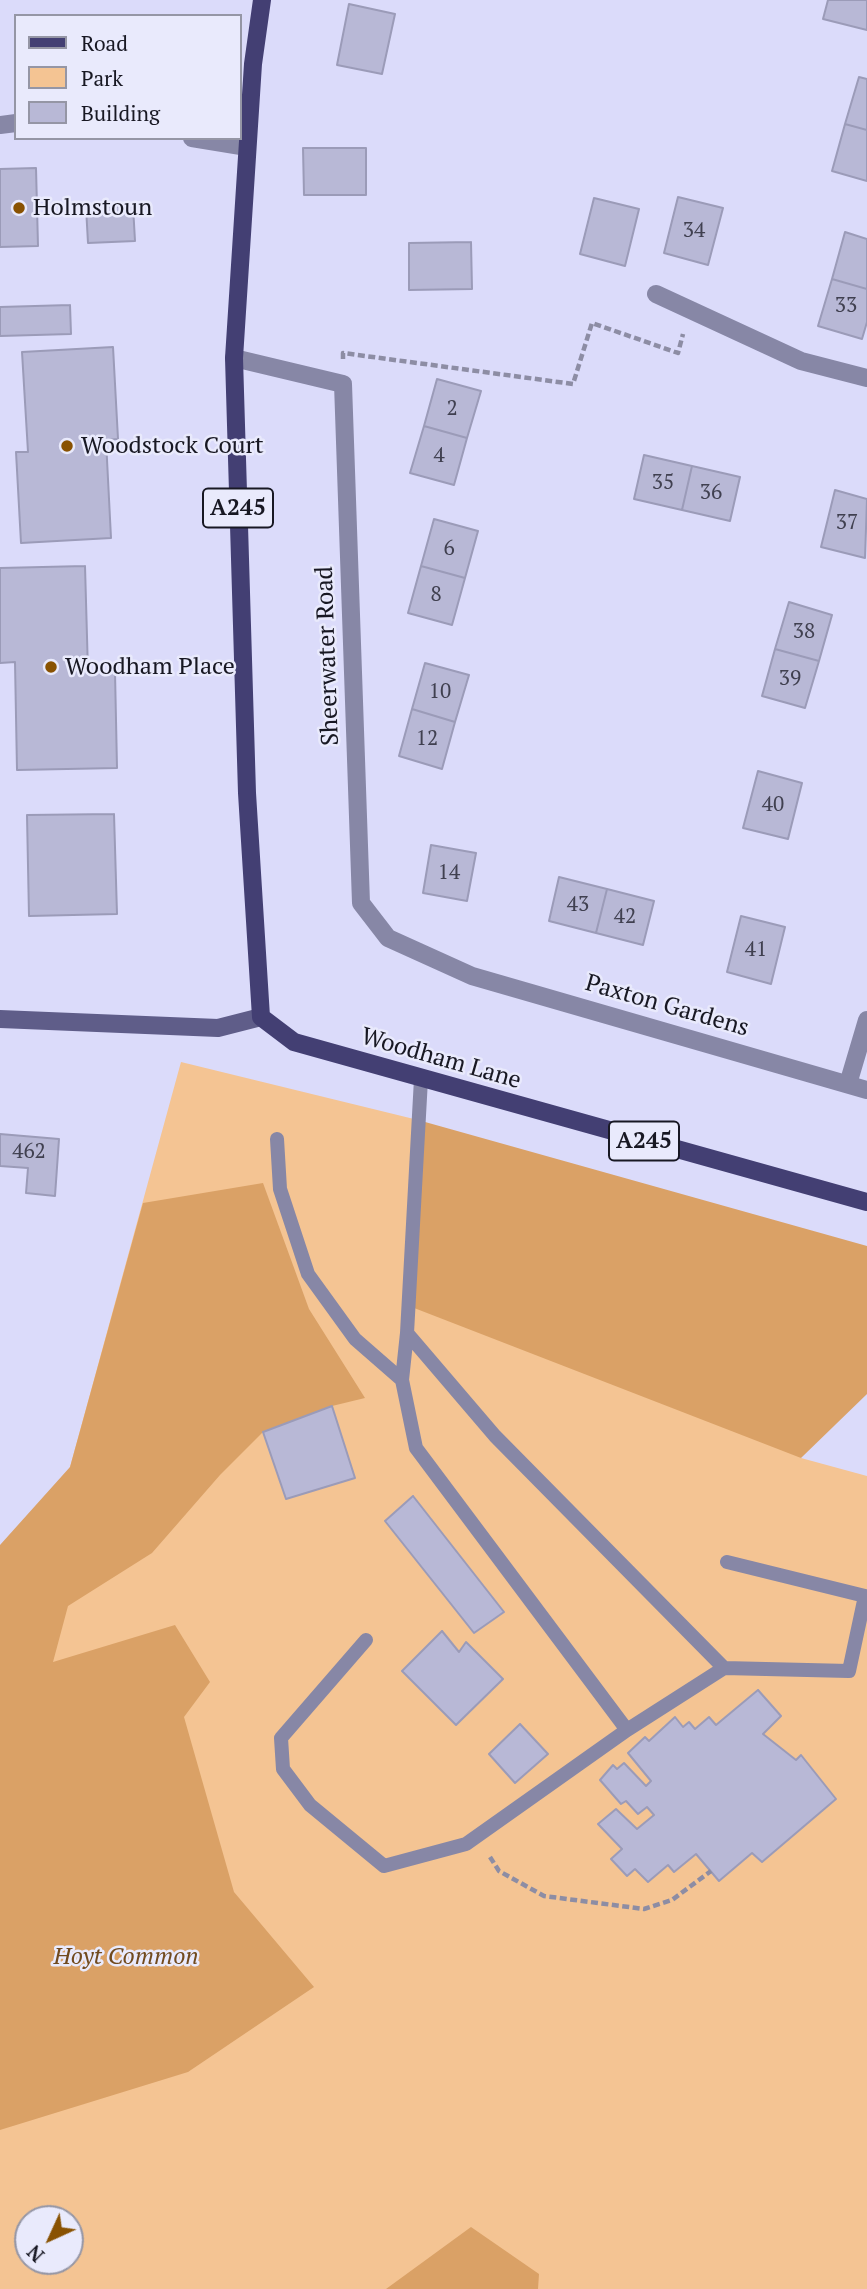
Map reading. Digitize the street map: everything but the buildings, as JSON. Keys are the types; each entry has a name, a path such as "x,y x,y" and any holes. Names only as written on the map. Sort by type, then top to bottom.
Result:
{"main road":[{"name":"A245","path":"261,1017 247,793 234,358 253,64 262,0"},
{"path":"0,1018 218,1028 261,1017"},
{"name":"Woodham Lane","path":"261,1017 294,1042 867,1202"}],"street":[{"path":"204,140 247,147"},
{"path":"656,295 801,361 867,378"},
{"path":"234,358 343,384"},
{"name":"Sheerwater Road","path":"343,384 361,903 388,938 472,976"},
{"name":"Paxton Gardens","path":"472,976 867,1090"},
{"path":"848,1084 867,1020"}],"lane":[{"path":"421,1079 402,1380 415,1448 626,1730"},
{"path":"276,1139 280,1189 308,1274 355,1339 402,1380"},
{"path":"407,1333 495,1436 724,1668"},
{"path":"366,1640 281,1738 283,1769 310,1805 384,1866 466,1844 626,1730 724,1668 849,1671 865,1596 727,1562"}],"path":[{"path":"343,384 343,353 573,384 592,323 678,353 690,310"},
{"path":"496,1823 488,1853 499,1871 544,1895 644,1909 672,1900 711,1871"}],"green space":[{"path":"181,1062 418,1120 801,1458 867,1476 867,2289 0,2289 0,1693 70,1467"}],"shaded area":[{"path":"418,1120 867,1246 867,1394 801,1458 409,1306"},
{"name":"Hoyt Common","path":"263,1183 309,1309 365,1398 332,1406 263,1432 220,1475 152,1553 68,1606 53,1662 175,1625 210,1682 184,1717 234,1892 314,1987 188,2072 0,2130 0,1545 70,1467 143,1203"},
{"path":"471,2227 539,2274 538,2289 386,2289"}],"place":[{"name":"Holmstoun","path":"19,208"},
{"name":"Woodstock Court","path":"67,446"},
{"name":"Woodham Place","path":"51,667"}]}
